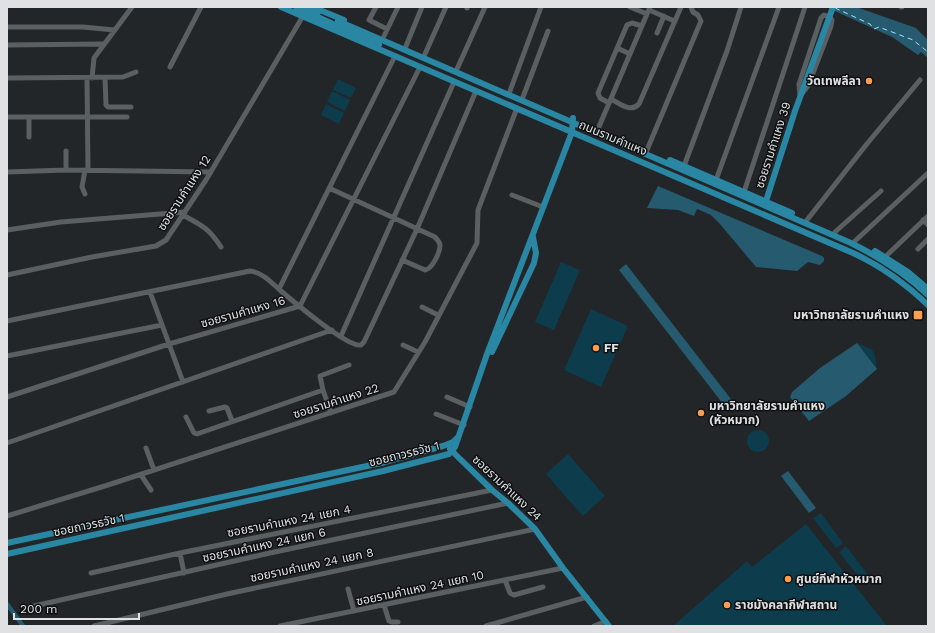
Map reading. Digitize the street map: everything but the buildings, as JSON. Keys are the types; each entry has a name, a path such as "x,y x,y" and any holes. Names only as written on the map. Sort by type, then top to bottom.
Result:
{"main road":[{"name":"ถนนรามคำแหง","path":"281,7 853,253 866,259 897,279 928,305"},
{"name":"ถนนรามคำแหง","path":"296,7 402,55 850,248 900,277 928,301"},
{"name":"ถนนรามคำแหง","path":"307,7 851,243 884,261 902,273 928,295"},
{"name":"ซอยรามคำแหง 39","path":"762,214 800,96 833,7"},
{"name":"ถนนรามคำแหง","path":"317,8 856,241 908,272 928,289"},
{"path":"488,96 492,84"},
{"path":"453,451 464,425 480,374 509,296 572,132 573,118"},
{"path":"480,374 485,367 535,258 534,233"},
{"path":"853,253 856,241"},
{"path":"509,296 517,283 526,262 530,263 531,265 529,273"},
{"path":"443,446 453,442 460,435"},
{"path":"443,457 453,456 458,458 460,435"},
{"name":"ซอยถาวรธวัช 1","path":"7,543 381,463 443,446 453,451"},
{"name":"ซอยถาวรธวัช 1","path":"7,554 383,471 443,457 453,451"},
{"name":"ซอยรามคำแหง 24","path":"453,451 458,458 535,529 563,568 608,624"},
{"path":"381,463 385,464 386,470 383,471"},
{"path":"190,504 191,513"}],"street":[{"path":"85,194 82,187 87,170 89,78 94,58 132,7"},
{"path":"170,67 201,7"},
{"path":"376,7 369,20 387,29"},
{"path":"384,36 398,7"},
{"path":"406,46 422,7"},
{"path":"457,69 485,7"},
{"path":"510,91 541,7"},
{"path":"630,7 648,10 672,20"},
{"path":"642,26 632,23 627,24 598,93 600,98 630,109 640,104 682,7"},
{"path":"647,150 701,21 698,15 693,12 691,7"},
{"path":"684,166 727,51 741,7"},
{"path":"744,192 805,7"},
{"path":"425,54 444,8"},
{"path":"716,180 779,8"},
{"path":"598,129 648,10"},
{"name":"ซอยรามคำแหง 39","path":"826,15 832,20 831,26 808,86 800,96 799,84 823,16 826,15"},
{"name":"ซอยรามคำแหง 12","path":"7,275 156,246 166,240 171,235 210,172 303,16"},
{"path":"657,33 664,16"},
{"path":"7,28 83,27 114,30"},
{"path":"523,97 548,31"},
{"path":"7,46 103,44"},
{"path":"617,48 630,54"},
{"path":"279,289 395,56"},
{"name":"ซอยรามคำแหง 16","path":"7,398 169,344 300,306 420,67"},
{"path":"7,78 105,78 125,76 136,72"},
{"path":"105,78 106,105 108,107 131,107"},
{"path":"807,220 920,80"},
{"path":"341,336 392,218 454,82"},
{"path":"7,320 250,271 260,274 332,330 354,345 358,346 364,342 417,229 476,91"},
{"name":"ซอยรามคำแหง 22","path":"7,516 394,392 418,352 477,243 478,210 517,108"},
{"path":"7,117 127,117"},
{"path":"29,117 29,138"},
{"path":"66,151 66,170"},
{"path":"7,172 29,170 87,170 210,172"},
{"path":"856,241 928,173"},
{"path":"329,188 439,240 439,251 431,267 425,270 402,260"},
{"path":"835,232 881,191"},
{"path":"512,195 543,207"},
{"path":"7,230 61,222 184,213 213,234 221,247"},
{"path":"885,257 928,216"},
{"path":"923,220 928,225"},
{"path":"918,249 928,239"},
{"path":"150,292 183,382"},
{"path":"422,308 438,315"},
{"path":"7,356 162,325"},
{"path":"7,443 332,330"},
{"path":"403,344 418,352"},
{"path":"330,413 320,376 350,365"},
{"path":"186,416 194,433 197,434 323,390"},
{"path":"447,398 470,407"},
{"path":"209,411 225,407 227,408 232,421"},
{"path":"436,414 464,425"},
{"path":"146,448 154,470"},
{"path":"142,474 151,490"},
{"name":"ซอยรามคำแหง 24 แยก 4","path":"91,573 180,553 492,490"},
{"name":"ซอยรามคำแหง 24 แยก 6","path":"25,608 508,503"},
{"name":"ซอยรามคำแหง 24 แยก 8","path":"94,626 242,590 535,529"},
{"path":"180,553 184,573"},
{"name":"ซอยรามคำแหง 24 แยก 10","path":"280,626 563,568"},
{"path":"505,580 510,593 514,595 543,587"},
{"path":"348,589 354,611"},
{"path":"486,626 587,597"},
{"path":"384,605 389,620 392,622 398,622"},
{"path":"594,626 608,624"}],"shaded area":[{"path":"826,7 856,7 916,28 928,40 928,58 921,52 918,55 892,37"},
{"path":"338,79 356,88 351,98 333,90"},
{"path":"332,91 350,100 345,111 327,102"},
{"path":"326,104 344,113 339,124 321,115"},
{"path":"658,186 822,256 824,261 820,265 808,262 797,271 756,267 711,215 697,209 694,216 678,210 647,208"},
{"path":"561,262 580,270 554,330 535,322"},
{"path":"626,264 734,403 727,409 619,270"},
{"name":"FF","path":"591,309 628,326 601,387 564,370"},
{"path":"857,343 868,347 873,351 877,369"},
{"path":"857,343 877,369 846,396 809,421 790,397 792,392 820,368"},
{"path":"758,430 766,433 769,441 766,449 758,452 750,449 747,441 750,433"},
{"path":"568,454 605,496 583,516 546,474"},
{"path":"788,471 816,508 809,513 781,476"},
{"path":"821,513 843,543 836,548 813,518"},
{"name":"ศูนย์กีฬาหัวหมาก","path":"806,524 887,626 673,626 747,561 752,567"},
{"path":"846,546 869,576 862,581 839,552"}],"waterway":[{"path":"7,604 23,626"}],"ferry route":[{"path":"835,8 870,24 874,29 879,27 913,40 928,52"}],"place":[{"name":"วัดเทพลีลา","path":"869,81"},
{"name":"มหาวิทยาลัยรามคำแหง","path":"918,315"},
{"name":"FF","path":"596,348"},
{"name":"มหาวิทยาลัยรามคำแหง (หัวหมาก)","path":"701,413"},
{"name":"ศูนย์กีฬาหัวหมาก","path":"788,579"},
{"name":"ราชมังคลากีฬาสถาน","path":"727,605"}]}
